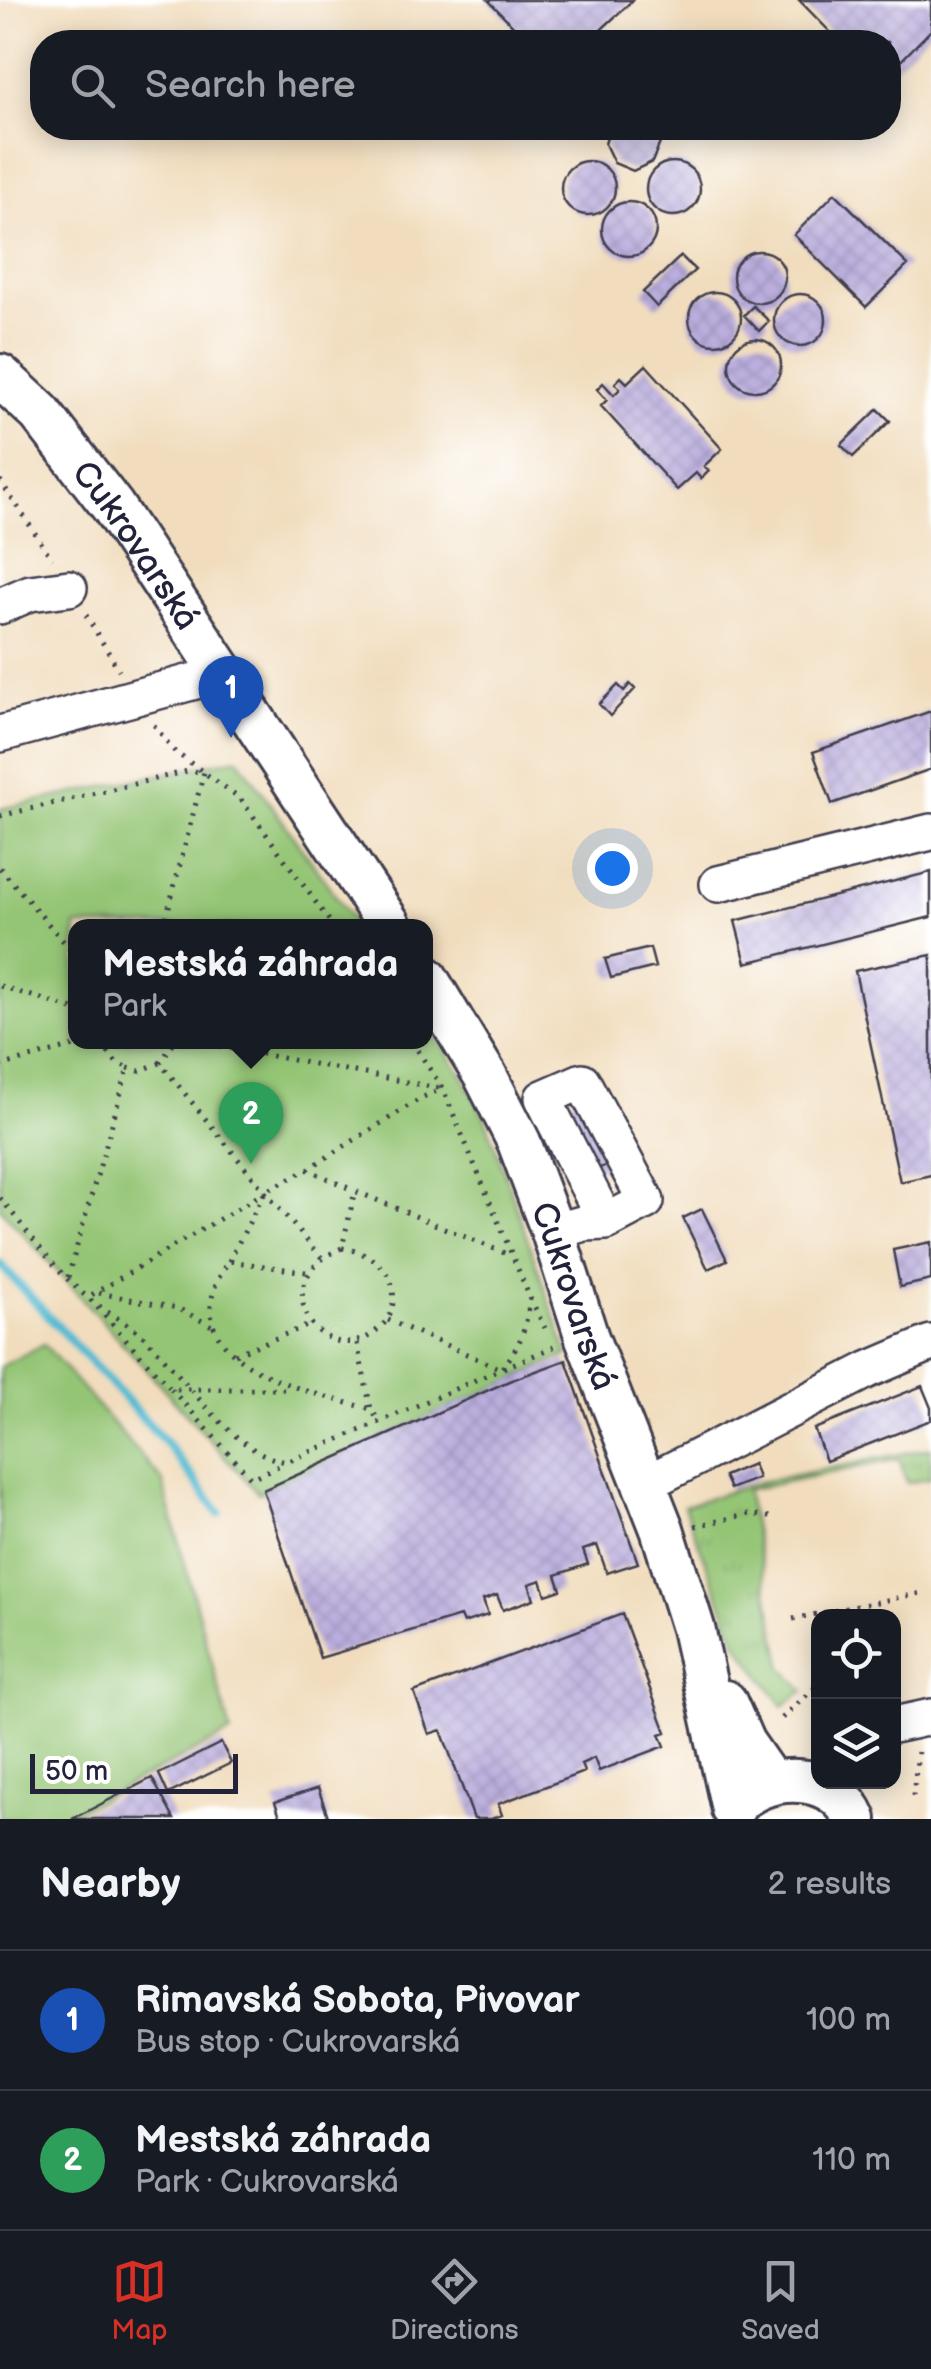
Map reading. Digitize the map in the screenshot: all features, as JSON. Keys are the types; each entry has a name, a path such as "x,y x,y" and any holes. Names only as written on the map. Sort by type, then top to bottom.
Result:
{"main road":[{"name":"Cukrovarská","path":"0,376 40,413 112,507 385,919"},
{"name":"Cukrovarská","path":"433,990 520,1142 693,1628"},
{"path":"693,1628 743,1743 797,1776 855,1803"},
{"path":"693,1628 730,1814"},
{"path":"730,1814 749,1793 797,1776"}],"lane":[{"path":"0,606 30,594 68,588"},
{"path":"0,733 221,674"},
{"path":"718,884 931,832"},
{"path":"553,1232 606,1222"},
{"path":"644,1484 868,1370 931,1343"}],"path":[{"path":"0,816 188,771 204,772 166,919"},
{"path":"0,868 68,947"},
{"path":"0,986 68,1007"},
{"path":"0,1066 68,1048"},
{"path":"105,1049 116,1062 139,1071 160,1063 169,1049"},
{"path":"235,1049 443,1089"},
{"path":"0,1198 251,1478 554,1348 509,1255 443,1089 417,1049"},
{"path":"160,1063 322,1258"},
{"path":"68,1278 128,1068"},
{"path":"88,1297 423,1097 443,1089"},
{"path":"307,1169 509,1255"},
{"path":"342,1248 355,1191"},
{"path":"212,1327 213,1299 220,1274 265,1192"},
{"path":"342,1248 364,1253 383,1267 393,1293 388,1320 357,1343 326,1338 312,1324 303,1300 306,1272 342,1248"},
{"path":"228,1261 306,1272"},
{"path":"96,1292 177,1308 212,1327 234,1354 291,1389"},
{"path":"88,1297 117,1314 148,1341 250,1448 272,1460 287,1462"},
{"path":"501,1369 517,1351 526,1330 530,1298"},
{"path":"388,1320 501,1369"},
{"path":"234,1354 312,1324"},
{"path":"357,1343 372,1409 379,1421"},
{"path":"171,1389 291,1389 372,1409"},
{"path":"684,1529 749,1514 770,1517"},
{"path":"793,1619 921,1593"},
{"path":"782,1718 811,1691"},
{"path":"913,1796 915,1720"}],"green space":[{"path":"238,758 352,919 68,919 68,1049 433,1049 433,1034 461,1073 486,1120 568,1355 258,1493 0,1208 0,809"},
{"path":"44,1344 162,1480 231,1733 62,1819 0,1819 0,1367"},
{"path":"931,1448 931,1478 907,1483 899,1459 746,1490 783,1668 804,1691 783,1706 737,1643 684,1506 760,1482"}],"building":[{"path":"488,0 633,0 601,30 517,30"},
{"path":"799,0 931,0 931,30 901,61 901,30 828,30"},
{"path":"606,140 660,143 652,162 633,171 614,163"},
{"path":"588,161 607,169 615,188 607,207 588,215 569,207 561,188 569,169"},
{"path":"673,162 692,170 700,189 692,208 673,216 654,208 646,189 654,170"},
{"path":"835,193 908,265 866,307 794,235"},
{"path":"629,202 648,210 656,229 648,248 629,256 610,248 602,229 610,210"},
{"path":"759,251 778,258 785,277 778,296 759,303 740,296 733,277 740,258"},
{"path":"681,256 695,270 657,307 643,292"},
{"path":"715,292 733,300 741,318 733,336 715,344 697,336 689,318 697,300"},
{"path":"800,294 818,302 826,320 818,338 800,346 782,338 774,320 782,302"},
{"path":"753,306 769,321 759,331 744,315"},
{"path":"755,339 773,347 781,365 773,383 755,391 737,383 729,365 737,347"},
{"path":"646,365 722,449 704,466 709,471 701,479 696,473 677,490 601,406 607,400 597,389 603,383 614,395 620,389 615,383 621,377 627,383"},
{"path":"878,409 890,421 853,457 841,445"},
{"path":"630,684 635,689 610,716 599,704 618,685 624,691"},
{"path":"931,711 931,769 832,804 813,752"},
{"path":"931,872 931,917 746,963 735,921"},
{"path":"650,948 655,967 611,978 605,959"},
{"path":"931,955 931,1175 900,1182 855,971"},
{"path":"584,1094 616,1160 592,1172 560,1105"},
{"path":"702,1209 727,1260 708,1269 683,1218"},
{"path":"931,1242 931,1280 900,1287 893,1250"},
{"path":"566,1360 638,1563 607,1573 597,1545 583,1550 588,1564 556,1575 561,1590 546,1595 541,1580 529,1584 534,1599 503,1610 497,1595 483,1600 488,1615 463,1623 460,1616 320,1658 263,1490 509,1381"},
{"path":"922,1386 931,1408 931,1420 826,1461 814,1429"},
{"path":"753,1464 758,1478 730,1489 724,1476"},
{"path":"622,1614 666,1732 660,1734 665,1746 599,1771 594,1758 581,1764 584,1772 498,1804 502,1815 474,1819 441,1730 429,1734 414,1692"},
{"path":"221,1743 231,1763 168,1794 159,1774"},
{"path":"152,1778 174,1819 72,1819"},
{"path":"318,1788 329,1819 281,1819 275,1802"}],"waterway":[{"path":"0,1264 167,1444 219,1513"}],"place":[{"name":"Rimavská Sobota, Pivovar","path":"231,738"},
{"name":"Mestská záhrada","path":"251,1164"}]}
